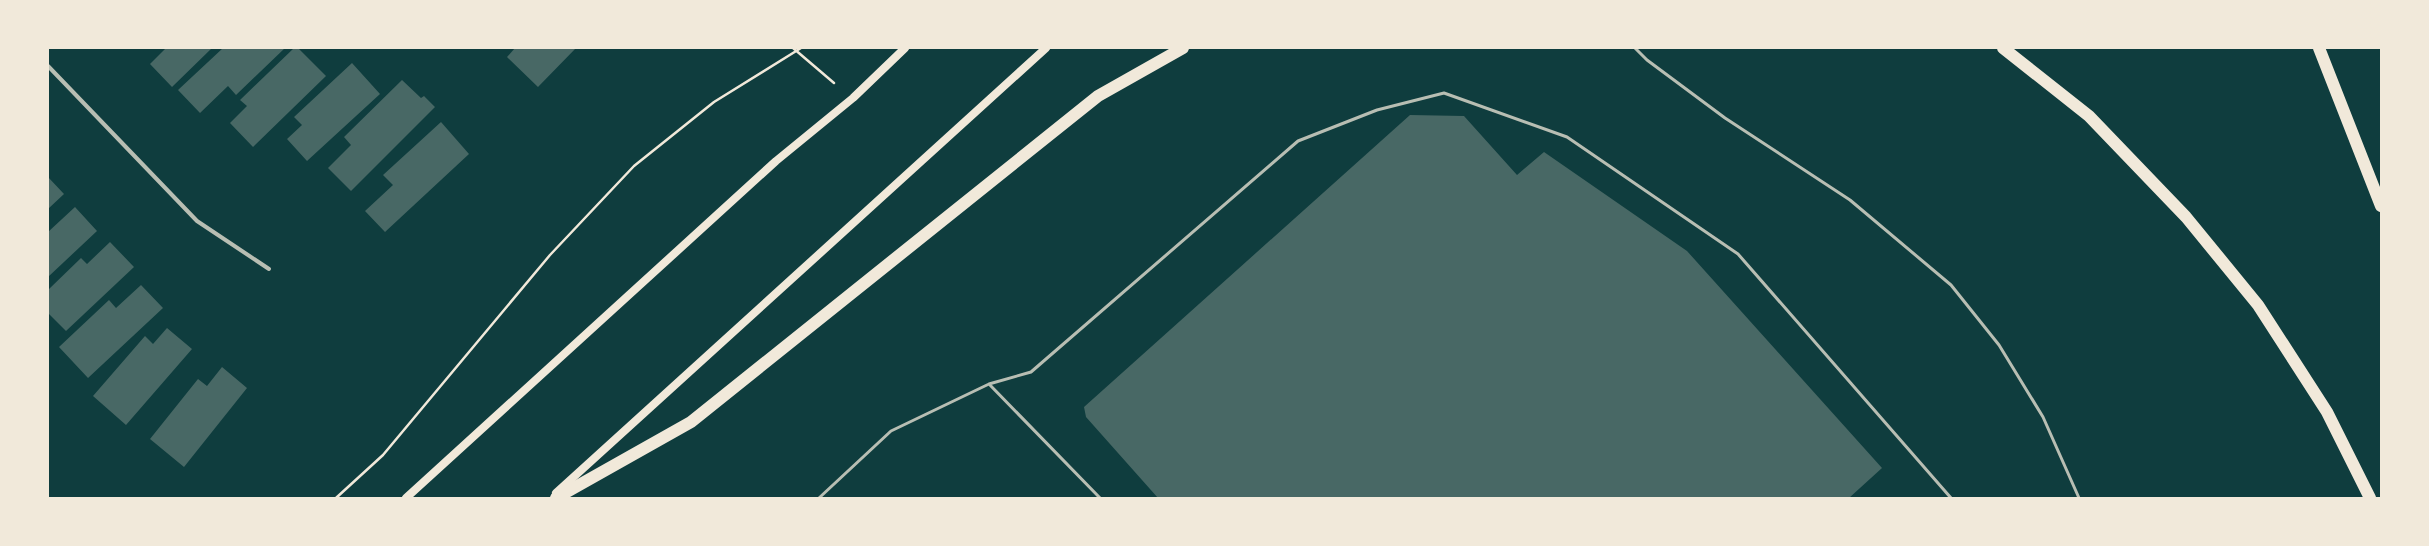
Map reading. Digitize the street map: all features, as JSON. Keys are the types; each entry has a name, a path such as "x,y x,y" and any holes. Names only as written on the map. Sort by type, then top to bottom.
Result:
{"highway":[{"path":"556,498 691,422 1098,96 1183,48"},
{"path":"2003,48 2089,116 2196,228 2258,305 2326,412 2370,498"},
{"path":"2319,48 2381,206"}],"main road":[{"path":"406,498 776,161 853,98 905,48"},
{"path":"551,498 1046,48"}],"street":[{"path":"48,66 197,221 269,269"}],"lane":[{"path":"1635,48 1647,60 1725,118 1850,200 1951,285 1999,345 2043,417 2079,498"},
{"path":"819,498 891,432 989,384 1031,372 1298,141 1377,110 1444,93 1567,137 1738,254 1951,498"},
{"path":"989,384 1100,498"}],"path":[{"path":"793,48 853,98"},
{"path":"336,498 383,455 545,261 634,166 714,102 800,48"}],"building":[{"path":"166,48 212,48 172,87 150,64"},
{"path":"223,48 285,48 236,95 228,86 200,113 178,90"},
{"path":"294,48 298,48 326,76 253,147 230,123 247,106 240,100"},
{"path":"515,48 576,48 538,87 507,57"},
{"path":"352,63 380,94 307,161 287,139 302,125 294,117"},
{"path":"402,80 421,98 424,96 435,107 351,191 328,168 351,145 344,137"},
{"path":"1410,115 1464,116 1517,175 1544,152 1687,251 1882,468 1849,498 1158,498 1086,417 1084,407"},
{"path":"441,122 469,154 385,232 365,211 393,185 383,175"},
{"path":"48,177 64,194 48,209"},
{"path":"75,207 97,231 48,277 48,232"},
{"path":"110,242 134,267 66,331 48,313 48,290 81,258 87,264"},
{"path":"141,285 163,308 88,378 59,347 109,300 116,308"},
{"path":"167,328 192,349 126,425 93,396 145,336 153,344"},
{"path":"222,367 247,388 184,467 150,439 198,379 207,386"}]}
